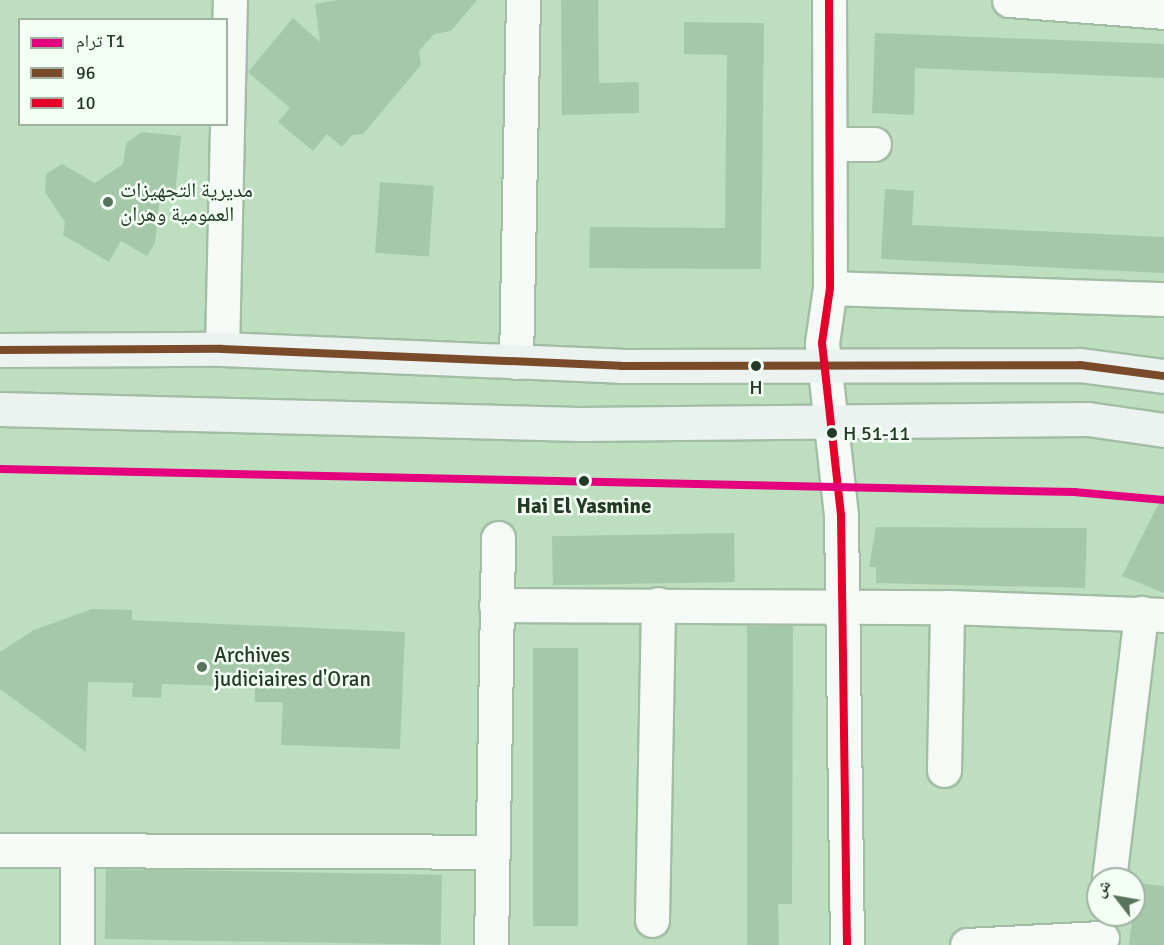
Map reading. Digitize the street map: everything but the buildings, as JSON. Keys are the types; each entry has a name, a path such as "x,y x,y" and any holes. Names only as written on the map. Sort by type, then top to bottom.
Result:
{"main road":[{"path":"0,350 222,349 516,362 1080,365 1164,376"},
{"path":"0,409 580,424 827,424 1088,419 1164,430"}],"street":[{"path":"228,65 230,0"},
{"path":"516,362 523,0"},
{"path":"829,0 830,288 824,362 827,424 839,490 847,945"},
{"path":"1009,0 1164,12"},
{"path":"222,349 226,126"},
{"path":"830,144 873,144"},
{"path":"830,288 1164,299"},
{"path":"491,945 498,537"},
{"path":"652,920 658,604"},
{"path":"496,605 947,607 1152,614 1111,867"},
{"path":"944,770 947,607"},
{"path":"0,850 492,852"},
{"path":"77,851 77,945"},
{"path":"967,945 1103,933"}],"tram line":[{"name":"T1","path":"0,469 1075,492 1164,500"}],"transit line":[{"name":"10","path":"829,0 830,288 822,343 841,516 847,945"},
{"name":"96","path":"0,350 222,349 621,366 1080,365 1164,376"}],"place":[{"name":"مديرية التجهيزات العمومية وهران","path":"108,202"},
{"name":"H","path":"756,366"},
{"name":"H 51-11","path":"832,433"},
{"name":"Hai El Yasmine","path":"584,481"},
{"name":"Archives judiciaires d'Oran","path":"202,667"}]}
